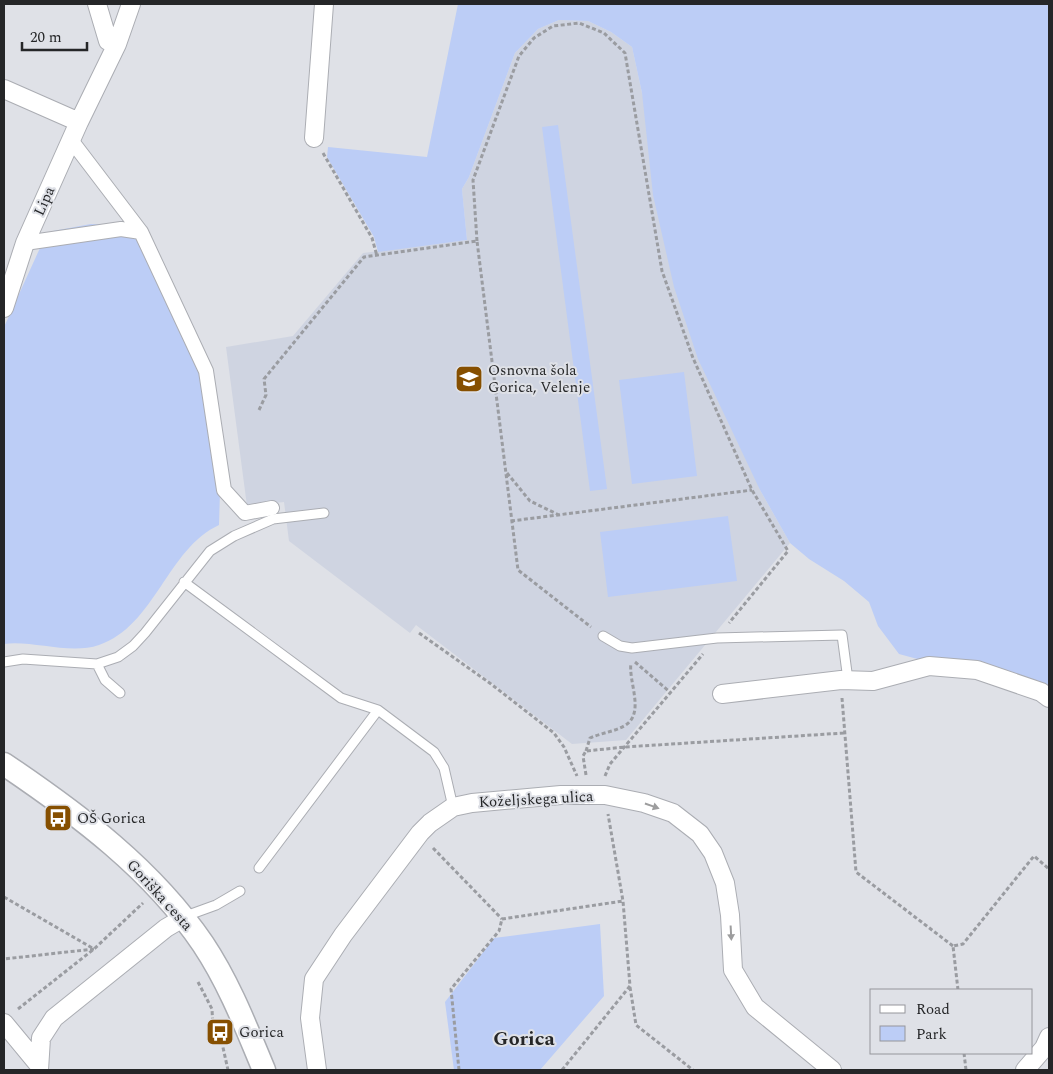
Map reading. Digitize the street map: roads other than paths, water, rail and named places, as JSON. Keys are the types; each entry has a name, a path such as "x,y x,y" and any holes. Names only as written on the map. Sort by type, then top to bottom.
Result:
{"street":[{"path":"97,4 108,41 117,44"},
{"name":"Lipa","path":"4,308 8,281 79,122 117,44 131,4"},
{"path":"314,138 324,4"},
{"path":"4,89 79,122"},
{"path":"71,140 142,232 206,371 224,490 245,513 272,508"},
{"path":"25,243 121,229 142,232"},
{"path":"722,694 844,680 873,681 929,666 977,670 1041,692 1049,698"},
{"name":"Goriška cesta","path":"4,764 91,826 131,861 183,918 203,945 237,1005 264,1070"},
{"name":"Koželjskega ulica","path":"317,1070 310,1018 314,979 343,935 430,823 452,807 472,803 594,791 644,803 672,813 700,834 713,853 725,883 730,915 733,970 756,1007 832,1070"},
{"path":"39,1067 41,1038 54,1018 166,928 183,918"},
{"path":"8,1019 39,1067"},
{"path":"1025,1070 1044,1048 1049,1037"}],"lane":[{"path":"4,662 23,659 97,664 118,657 145,634 210,551 234,536 273,519 324,513"},
{"path":"184,582 341,698 378,710 434,752 444,768 452,807"},
{"path":"603,636 620,646 632,648 717,638 842,635 844,680"},
{"path":"97,664 105,680 120,693"},
{"path":"259,868 378,710"},
{"path":"183,918 216,905 240,891"}],"place":[{"name":"Osnovna šola Gorica, Velenje","path":"469,379"},
{"name":"OŠ Gorica","path":"58,818"},
{"name":"Gorica","path":"220,1032"}],"district":[{"name":"Gorica","path":"524,1038"}]}
